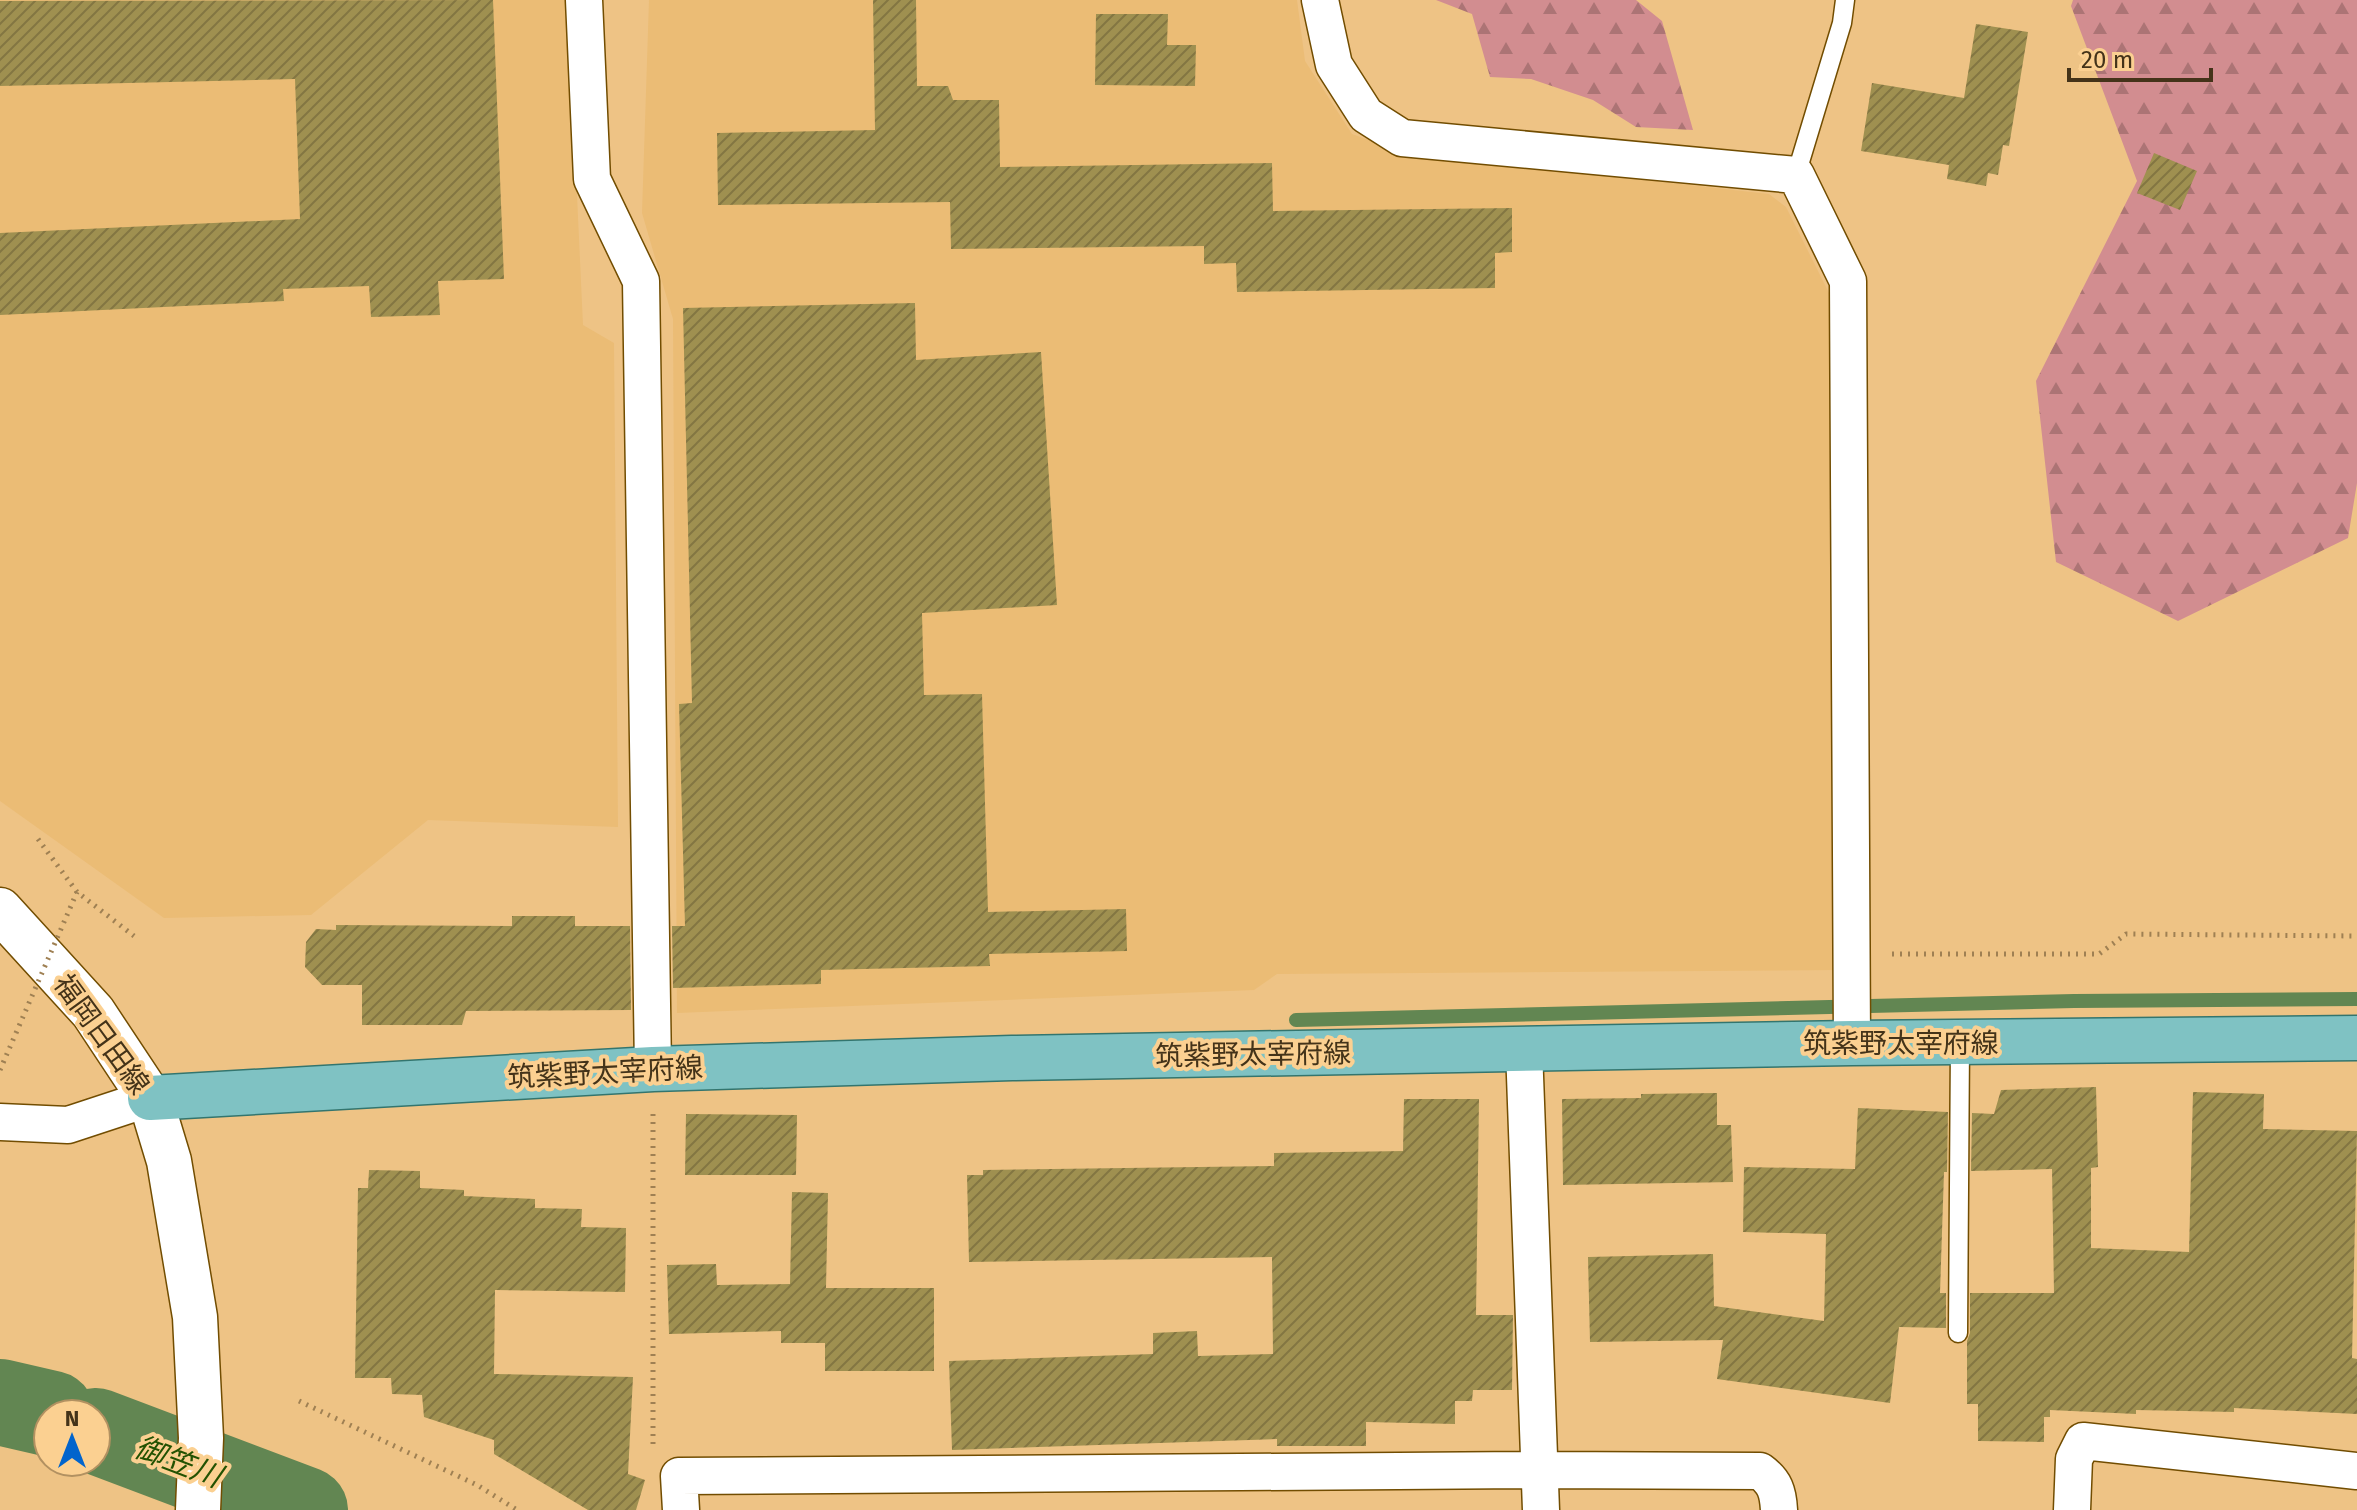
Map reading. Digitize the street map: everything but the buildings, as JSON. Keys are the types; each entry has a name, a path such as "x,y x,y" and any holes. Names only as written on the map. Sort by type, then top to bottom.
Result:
{"main road":[{"name":"福岡日田線","path":"0,910 93,1012 150,1098 169,1161 195,1317 201,1438 198,1510"},
{"name":"筑紫野太宰府線","path":"150,1098 653,1069 1027,1058 1524,1049 1853,1034 1960,1043 2357,1038"}],"street":[{"path":"584,0 592,179 641,281 653,1069"},
{"path":"1320,0 1334,65 1366,115 1402,138 1796,175 1848,281 1853,1034"},
{"path":"1524,1049 1541,1510"},
{"path":"0,1122 68,1125 150,1098"},
{"path":"2072,1510 2074,1459 2083,1441 2357,1471"},
{"path":"681,1510 679,1476 1540,1470 1760,1471 1773,1480 1779,1510"}],"lane":[{"path":"1796,175 1842,23 1845,0"},
{"path":"1958,1333 1960,1043"}],"path":[{"path":"38,839 77,892 134,936"},
{"path":"0,1070 77,892"},
{"path":"1853,968 2099,954 2126,934 2357,936"},
{"path":"653,1069 653,1447"},
{"path":"299,1401 477,1485 517,1510"}],"shaded area":[{"path":"0,0 568,0 583,325 614,343 618,827 428,820 311,915 164,918 0,801"},
{"path":"649,0 1297,0 1305,61 1352,134 1404,153 1769,194 1786,207 1829,293 1835,970 1277,974 1254,990 677,1013 673,319 642,213"}],"green space":[{"path":"1436,0 1636,0 1662,21 1693,130 1636,127 1593,100 1531,79 1490,77 1472,14"},
{"path":"2073,0 2357,0 2357,483 2348,538 2178,621 2056,562 2036,381 2137,181 2071,6"}],"waterway":[{"path":"1296,1020 2074,1001 2357,999"},
{"name":"御笠川","path":"0,1402 32,1409"},
{"name":"御笠川","path":"112,1437 305,1510"}]}
